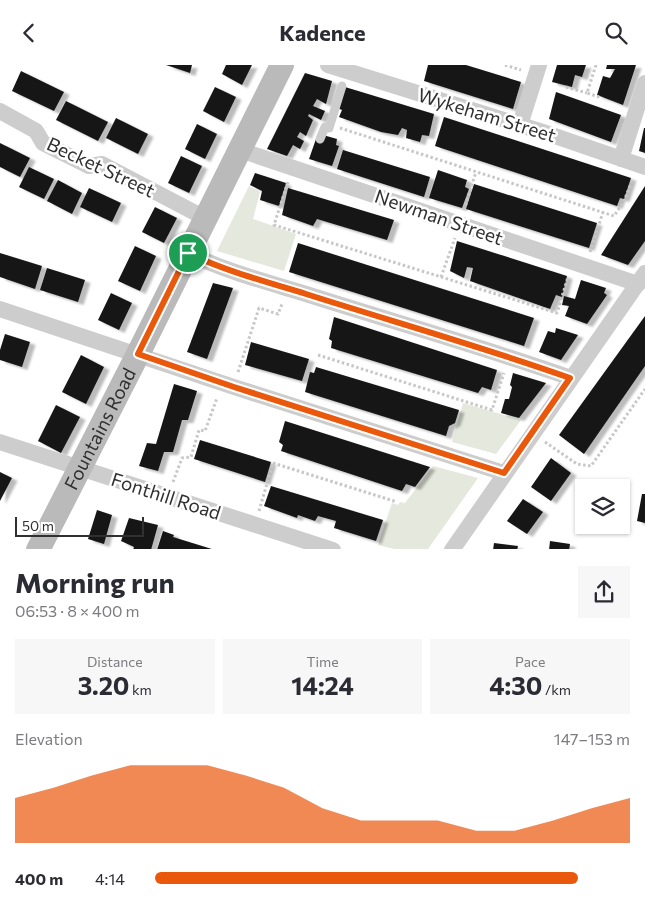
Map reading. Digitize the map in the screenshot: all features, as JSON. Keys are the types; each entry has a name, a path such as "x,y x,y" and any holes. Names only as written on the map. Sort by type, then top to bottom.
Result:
{"street":[{"name":"Fountains Road","path":"38,549 138,354 282,65"},
{"name":"Wykeham Street","path":"328,65 520,125 642,166"},
{"path":"520,125 540,65"},
{"path":"621,159 645,83"},
{"name":"Becket Street","path":"0,111 36,131 42,143 88,166 102,164 205,218"},
{"name":"Newman Street","path":"240,150 579,264 641,278"},
{"path":"188,253 203,260 288,288 510,356 570,378"},
{"path":"452,549 641,278"},
{"path":"0,309 228,385 504,473"},
{"name":"Fonthill Road","path":"0,442 79,469 255,524 316,547 333,549"}],"lane":[{"path":"320,139 324,127 329,128 342,86"}],"path":[{"path":"587,93 596,65"},
{"path":"566,87 602,98"},
{"path":"330,125 614,216 642,166"},
{"path":"292,168 274,225 557,313 603,212"},
{"path":"168,497 182,458 191,457 199,430 205,431 228,385 260,308 278,314 288,288"},
{"path":"318,355 492,410 510,356"},
{"path":"533,433 577,464 591,466 645,389"},
{"path":"255,524 273,463 397,502"}],"shaded area":[{"path":"249,186 260,192 253,219 296,234 284,271 217,251"},
{"path":"463,403 521,420 496,454 452,442"},
{"path":"433,466 478,478 428,549 394,549 378,545 392,503 398,505 400,502 405,503"}],"building":[{"path":"166,65 192,65 190,73"},
{"path":"226,65 252,65 242,85 222,74"},
{"path":"428,65 466,65 521,82 513,109 424,81"},
{"path":"557,65 586,65 582,77 575,75 572,87 552,82"},
{"path":"607,65 636,65 623,105 597,95 603,76 610,78 615,69 606,69"},
{"path":"21,71 64,92 54,111 12,91"},
{"path":"305,73 332,81 326,104 317,99 313,106 325,111 321,120 309,114 308,116 313,120 306,136 300,132 297,137 304,141 300,149 293,145 287,156 267,149"},
{"path":"215,87 236,97 224,122 203,111"},
{"path":"345,87 434,114 429,136 422,135 420,142 406,138 407,130 402,128 398,135 381,132 339,117 342,110 337,108"},
{"path":"556,92 621,115 611,142 549,119"},
{"path":"66,101 108,122 98,141 56,120"},
{"path":"444,117 631,178 624,199 620,198 617,206 435,146"},
{"path":"116,118 148,134 138,154 106,138"},
{"path":"197,124 217,134 205,159 185,149"},
{"path":"645,128 645,153 639,151"},
{"path":"323,135 337,139 336,145 339,146 332,166 309,159 316,139"},
{"path":"0,143 30,158 20,177 0,167"},
{"path":"343,150 430,177 424,197 337,169"},
{"path":"181,156 202,166 189,193 168,183"},
{"path":"29,167 54,179 44,199 19,187"},
{"path":"438,170 467,180 465,187 469,189 462,208 429,198"},
{"path":"255,173 286,183 279,206 260,200 262,191 250,185"},
{"path":"58,180 82,193 72,214 47,201"},
{"path":"474,184 597,223 589,248 466,209"},
{"path":"645,186 645,241 628,265 601,255"},
{"path":"89,188 121,203 112,222 80,207"},
{"path":"288,188 394,220 387,240 317,219 313,226 282,215"},
{"path":"155,207 177,218 164,243 142,232"},
{"path":"457,241 567,276 562,297 556,295 550,309 470,281 473,268 467,267 464,278 450,271"},
{"path":"298,243 534,318 524,346 289,272"},
{"path":"135,246 156,256 140,291 118,281"},
{"path":"0,253 42,266 35,289 0,277"},
{"path":"47,268 85,280 78,302 40,290"},
{"path":"581,280 606,288 604,293 607,295 587,324 565,316 569,306 562,305 564,296 575,299"},
{"path":"213,283 233,288 207,359 187,352"},
{"path":"111,293 132,303 119,330 98,320"},
{"path":"645,316 645,366 584,454 559,435"},
{"path":"334,317 497,370 491,390 482,387 478,393 331,348 332,341 329,339"},
{"path":"556,328 578,335 561,360 539,352 548,331 555,333"},
{"path":"5,334 30,342 22,367 0,360 0,350"},
{"path":"251,342 309,359 302,381 245,365"},
{"path":"81,355 104,367 86,404 62,392"},
{"path":"316,367 459,410 455,423 449,426 446,436 305,392 310,372 314,373"},
{"path":"513,373 546,383 519,418 501,413 505,399 509,399"},
{"path":"174,384 197,391 188,420 182,420 173,452 164,452 158,471 139,466 147,443 156,444"},
{"path":"56,405 80,417 61,453 38,441"},
{"path":"285,421 430,467 415,487 406,484 402,491 281,451 283,445 279,442"},
{"path":"200,440 271,462 265,482 194,459"},
{"path":"551,458 571,473 551,501 531,487"},
{"path":"0,472 12,478 0,501"},
{"path":"271,486 383,520 376,541 334,528 336,521 318,516 315,521 298,515 297,518 264,506"},
{"path":"642,494 645,494 645,523 637,521"},
{"path":"523,499 543,512 527,534 507,521"},
{"path":"97,510 112,515 104,544 88,539"},
{"path":"129,518 158,525 151,549 133,549 134,547 121,541"},
{"path":"163,531 174,535 173,537 212,549 157,549"},
{"path":"550,541 570,544 569,549 549,549"},
{"path":"494,543 518,546 517,549 493,549"}],"route":[{"path":"188,253 203,260 288,288 510,356 570,378 504,473 234,387 138,354 188,253"}]}
